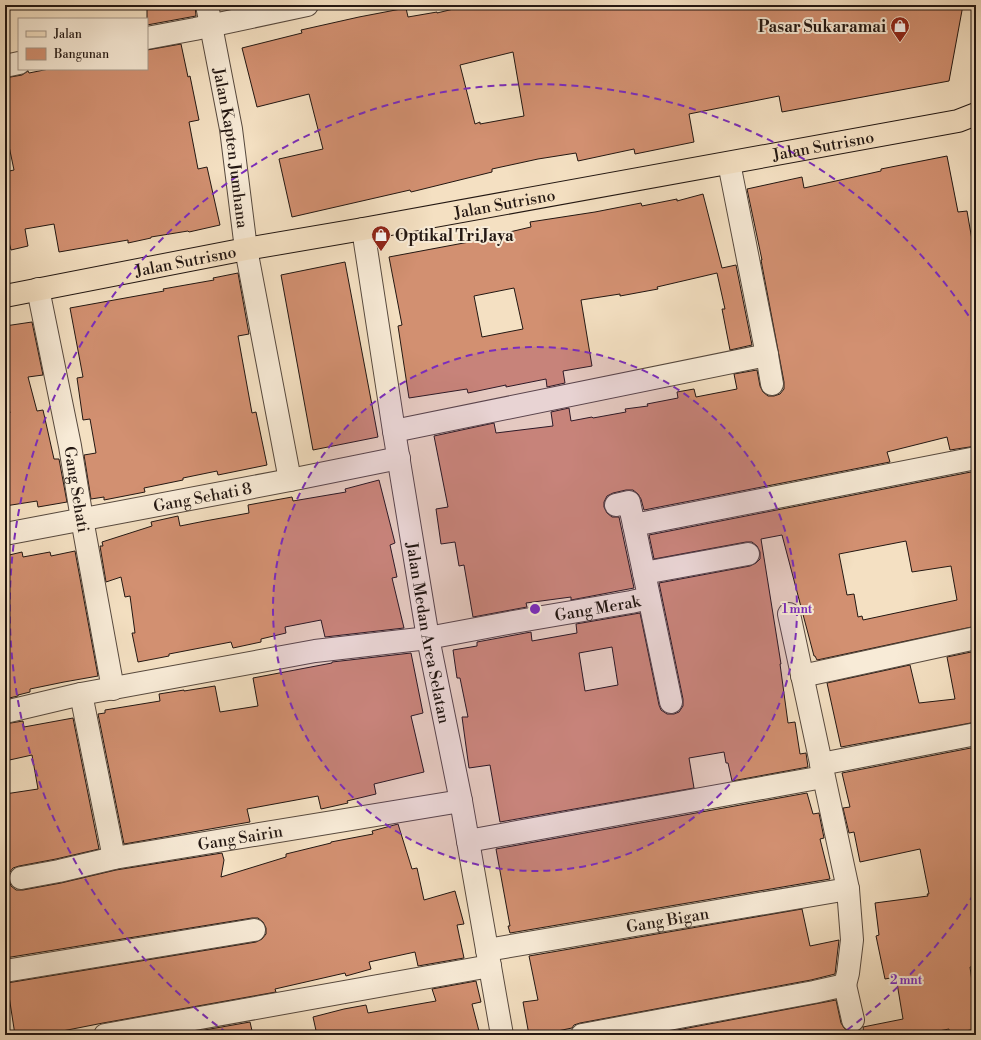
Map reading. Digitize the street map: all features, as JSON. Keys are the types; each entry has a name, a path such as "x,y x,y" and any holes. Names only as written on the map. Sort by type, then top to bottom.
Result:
{"main road":[{"name":"Jalan Sutrisno","path":"5,296 246,249 970,120"}],"street":[{"path":"148,38 209,15 307,5"},
{"name":"Jalan Kapten Jumhana","path":"209,15 231,129 246,249 290,480"},
{"path":"5,66 18,64"},
{"path":"729,163 772,384"},
{"name":"Jalan Medan Area Selatan","path":"363,229 428,638 461,801 502,1035"},
{"name":"Gang Sehati","path":"38,289 70,446 113,689"},
{"path":"394,430 767,355"},
{"name":"Gang Sehati 8","path":"5,534 399,458"},
{"path":"634,525 976,458"},
{"path":"616,505 629,502 671,702"},
{"path":"644,573 748,554"},
{"name":"Gang Merak","path":"5,712 81,694 315,651 428,638 649,598"},
{"path":"789,614 848,889 852,940 845,985 853,1020"},
{"path":"802,676 976,638"},
{"path":"81,694 114,858"},
{"path":"468,841 822,771 976,734"},
{"name":"Gang Sairin","path":"21,878 114,858 461,801"},
{"name":"Gang Bigan","path":"105,1035 488,958 848,889"},
{"path":"5,972 254,930"},
{"path":"582,1035 845,985"}],"building":[{"path":"147,5 195,5 196,16 148,25"},
{"path":"470,5 963,5 949,81 782,112 779,96 689,114 694,142 635,154 634,149 578,161 576,153 538,159 492,169 492,172 411,192 410,190 292,217 279,159 323,149 309,94 257,107 242,48 302,33 301,30 406,8 408,17 437,13","holes":["513,52 524,116 475,124 460,65"]},
{"path":"181,44 188,77 190,76 199,120 189,122 198,169 207,167 220,225 189,232 151,237 128,243 128,240 59,252 54,224 25,229 28,246 11,250 5,226 5,172 14,170 5,127 5,78 22,75 28,71 29,73 44,70 148,70 148,50"},
{"path":"947,156 958,212 967,211 972,240 976,239 976,446 950,450 947,437 887,452 890,462 644,510 641,499 633,490 613,493 607,496 604,502 604,507 607,513 612,517 619,517 634,588 571,600 571,597 526,603 527,607 473,617 464,565 459,566 455,542 441,544 436,509 448,507 434,436 494,423 496,433 553,426 551,412 569,408 571,421 626,412 625,409 648,406 647,404 678,398 677,392 694,389 696,397 737,389 734,374 757,370 760,386 763,392 768,396 780,394 784,389 784,382 762,260 747,189 802,177 804,188 881,171 881,169"},
{"path":"703,194 722,268 736,265 752,345 730,350 722,309 725,309 717,273 657,287 658,289 620,296 620,294 581,300 592,366 563,371 565,383 547,387 546,379 468,393 467,389 409,398 398,326 402,325 389,257 501,236 501,234 531,227 530,222 641,203 642,206 677,199 677,201","holes":["514,288 523,329 482,337 474,296"]},
{"path":"345,262 378,437 313,450 281,275"},
{"path":"238,273 249,334 238,336 252,413 256,412 267,465 218,475 217,471 144,488 145,492 104,500 104,497 91,499 84,455 96,453 90,419 83,420 77,378 83,377 70,308 164,291 163,289 214,280 213,278"},
{"path":"32,322 43,375 28,377 37,411 43,410 54,459 59,459 67,502 38,507 37,501 5,506 5,415 10,413 5,392 5,326"},
{"path":"976,471 976,626 817,660 814,656 782,535 761,539 781,664 788,723 795,722 800,754 806,753 808,767 732,781 724,752 689,758 694,788 500,822 490,765 469,768 462,717 468,717 460,678 457,678 453,650 477,646 477,642 531,632 532,641 577,633 576,624 640,613 659,705 661,710 667,714 679,712 683,706 683,699 659,583 750,566 760,559 760,552 757,546 752,542 746,542 654,559 649,535","holes":["906,541 912,572 951,566 957,600 863,620 862,616 858,617 854,594 847,595 839,554","612,647 618,685 585,691 579,653"]},
{"path":"379,480 395,543 390,545 397,577 392,578 404,628 325,637 321,620 285,627 286,633 261,639 261,642 233,648 231,642 169,654 169,656 138,662 132,633 135,633 130,596 125,597 121,577 106,582 100,546 103,546 102,542 152,526 151,522 178,516 180,526 249,513 248,505 292,497 293,501 346,492 345,489"},
{"path":"75,551 98,676 30,689 30,692 5,699 5,624 9,623 5,604 5,556 22,552 23,557 50,552 51,556"},
{"path":"976,651 976,722 841,747 827,683 910,665 919,703 955,699 947,657"},
{"path":"411,653 423,713 411,716 424,772 374,784 376,794 347,801 348,803 321,809 318,796 247,809 250,822 124,844 98,714 105,713 105,710 160,701 159,694 215,686 220,712 258,706 253,678 332,662"},
{"path":"73,718 99,849 13,868 9,873 9,880 11,886 16,890 61,883 116,870 222,853 224,860 221,877 286,857 286,854 331,842 373,834 372,831 398,824 412,869 417,868 424,900 455,891 464,924 457,925 464,958 418,966 415,952 369,962 371,969 346,976 345,973 275,989 276,992 42,1035 15,1035 7,983 256,942 262,939 266,934 266,928 263,922 258,918 252,918 5,958 5,794 38,789 32,755 5,761 5,724 23,721 24,727"},
{"path":"976,747 976,966 970,967 976,1011 976,1029 949,1034 949,1029 918,1035 864,1035 863,1027 903,1019 896,977 885,979 876,936 879,935 875,903 928,896 927,894 929,894 920,849 860,862 854,832 849,833 843,808 850,807 842,773"},
{"path":"807,793 813,814 819,813 824,838 820,839 830,879 510,933 496,849"},
{"path":"802,909 810,946 839,940 835,974 811,980 580,1023 574,1025 572,1028 538,1035 529,1035 523,1002 538,1000 529,956"},
{"path":"476,981 481,1002 472,1004 480,1035 317,1035 313,1017 366,1005 368,1013 436,1001 432,989"},
{"path":"836,1000 841,1023 847,1030 848,1035 651,1035"},
{"path":"250,1022 253,1035 176,1035"}],"place":[{"name":"Pasar Sukaramai","path":"900,43"},
{"name":"Optikal Tri Jaya","path":"381,252"}]}
